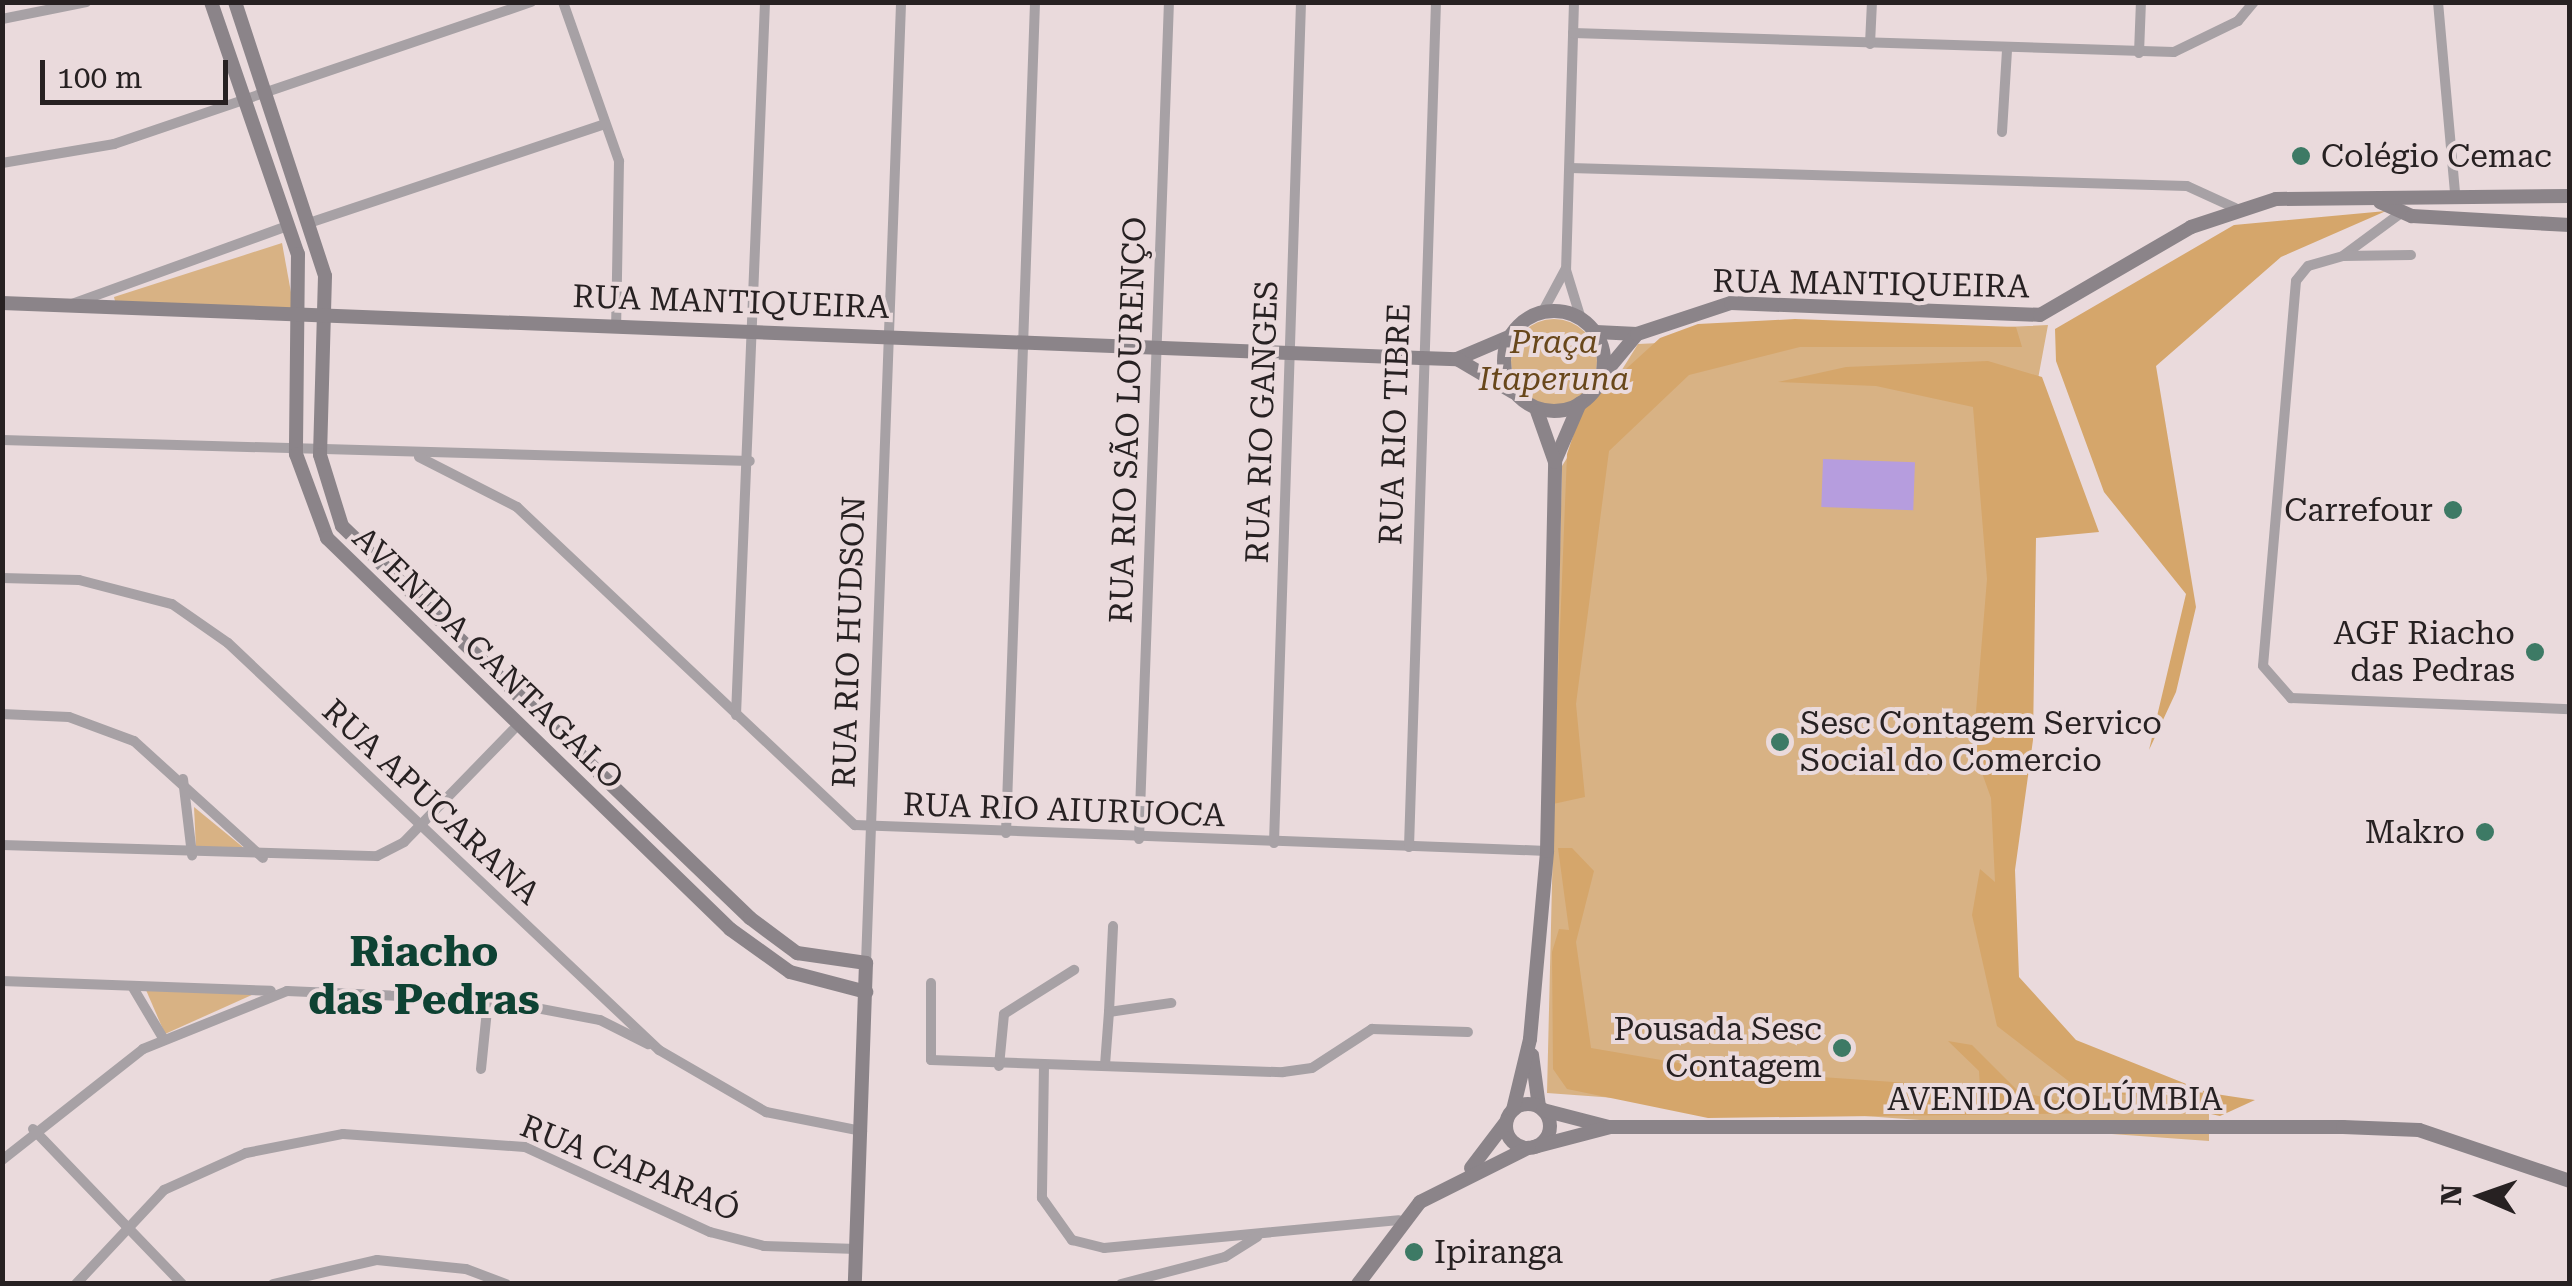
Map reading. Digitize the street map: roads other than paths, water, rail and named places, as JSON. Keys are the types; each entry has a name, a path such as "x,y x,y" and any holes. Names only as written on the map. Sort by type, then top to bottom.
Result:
{"street":[{"path":"2,19 86,2"},
{"name":"AVENIDA CANTAGALO","path":"211,2 287,226 304,316 296,454 311,508 348,566 730,929 790,972 866,992"},
{"name":"AVENIDA CANTAGALO","path":"235,2 309,223 328,316 320,455 326,494 363,552 715,888 796,953 866,963"},
{"path":"2,163 114,144 532,2"},
{"path":"562,2 624,200 616,324"},
{"path":"736,715 750,461 751,332 766,2"},
{"name":"RUA RIO HUDSON","path":"856,1284 886,335 901,2"},
{"path":"1006,834 1020,340 1035,2"},
{"name":"RUA RIO SÃO LOURENÇO","path":"1139,839 1169,2"},
{"name":"RUA RIO GANGES","path":"1274,843 1301,2"},
{"name":"RUA RIO TIBRE","path":"1408,847 1421,358 1436,2"},
{"path":"1574,2 1566,270 1581,319"},
{"path":"1870,44 1872,2"},
{"path":"2139,54 2141,2"},
{"path":"1573,33 2139,54 2205,41 2254,2"},
{"path":"2438,2 2456,194"},
{"path":"2002,132 2007,50"},
{"path":"309,223 602,125"},
{"path":"1570,168 2187,186 2236,208"},
{"name":"RUA MANTIQUEIRA","path":"1596,332 1638,334 1731,303 2040,315 2236,208 2276,198 2379,202 2456,194 2570,196"},
{"path":"2343,256 2401,213 2414,196"},
{"name":"RUA MANTIQUEIRA","path":"2379,202 2401,213 2570,225"},
{"path":"70,304 287,226"},
{"path":"2411,255 2343,256 2308,266 2294,291 2276,568 2260,648 2268,678 2291,698 2570,709"},
{"path":"1530,1039 1548,1133 1531,1148 1511,1140 1510,1116 1530,1039 1547,851 1555,462 1536,411 1515,393 1506,370 1511,336 1543,311 1566,270"},
{"name":"RUA MANTIQUEIRA","path":"2,303 751,332 1155,343 1457,359 1511,336"},
{"path":"1543,311 1581,319 1596,332 1604,376"},
{"path":"1555,462 1580,403 1638,334"},
{"name":"RUA MANTIQUEIRA","path":"1457,359 1515,393"},
{"path":"1536,411 1580,403"},
{"path":"2,440 320,455 750,461"},
{"name":"RUA RIO AIURUOCA","path":"418,457 517,507 826,801 870,828 1547,851"},
{"name":"RUA APUCARANA","path":"2,578 80,580 172,604 228,643 659,1050 766,1112 862,1130"},
{"path":"2,714 106,726 183,778 263,858"},
{"path":"2,845 192,856 378,856 419,827 517,726"},
{"path":"183,778 192,856"},
{"path":"1105,1064 1113,926"},
{"path":"1000,1066 1004,1014 1074,970"},
{"path":"2,980 488,1000 600,1020 659,1050"},
{"path":"930,983 930,1060 1000,1066 1105,1064 1283,1072 1312,1068 1372,1029 1468,1032"},
{"path":"131,985 163,1038"},
{"path":"2,1160 33,1130 163,1038 287,991"},
{"path":"481,1070 488,1000"},
{"path":"1110,1012 1171,1003"},
{"path":"1044,1065 1042,1198 1072,1240 1104,1248 1258,1237 1399,1220"},
{"path":"1358,1284 1399,1220 1471,1169 1510,1116 1541,1109 1610,1127"},
{"name":"AVENIDA COLÚMBIA","path":"1471,1169 1610,1127 2419,1130 2570,1182"},
{"path":"33,1130 182,1284"},
{"name":"RUA CAPARAÓ","path":"76,1284 126,1222 164,1190 246,1153 288,1140 401,1132 525,1147 746,1241 857,1249"},
{"path":"1121,1284 1226,1257 1258,1237"},
{"path":"274,1284 332,1263 376,1260 466,1269 506,1284"}],"place":[{"name":"Colégio Cemac","path":"2301,156"},
{"name":"Carrefour","path":"2453,510"},
{"name":"AGF Riacho das Pedras","path":"2535,652"},
{"name":"Sesc Contagem Servico Social do Comercio","path":"1780,742"},
{"name":"Makro","path":"2485,832"},
{"name":"Pousada Sesc Contagem","path":"1842,1048"},
{"name":"Ipiranga","path":"1414,1252"}],"district":[{"name":"Riacho das Pedras","path":"424,976"}],"park label":[{"name":"Praça Itaperuna","path":"1554,362"}]}
